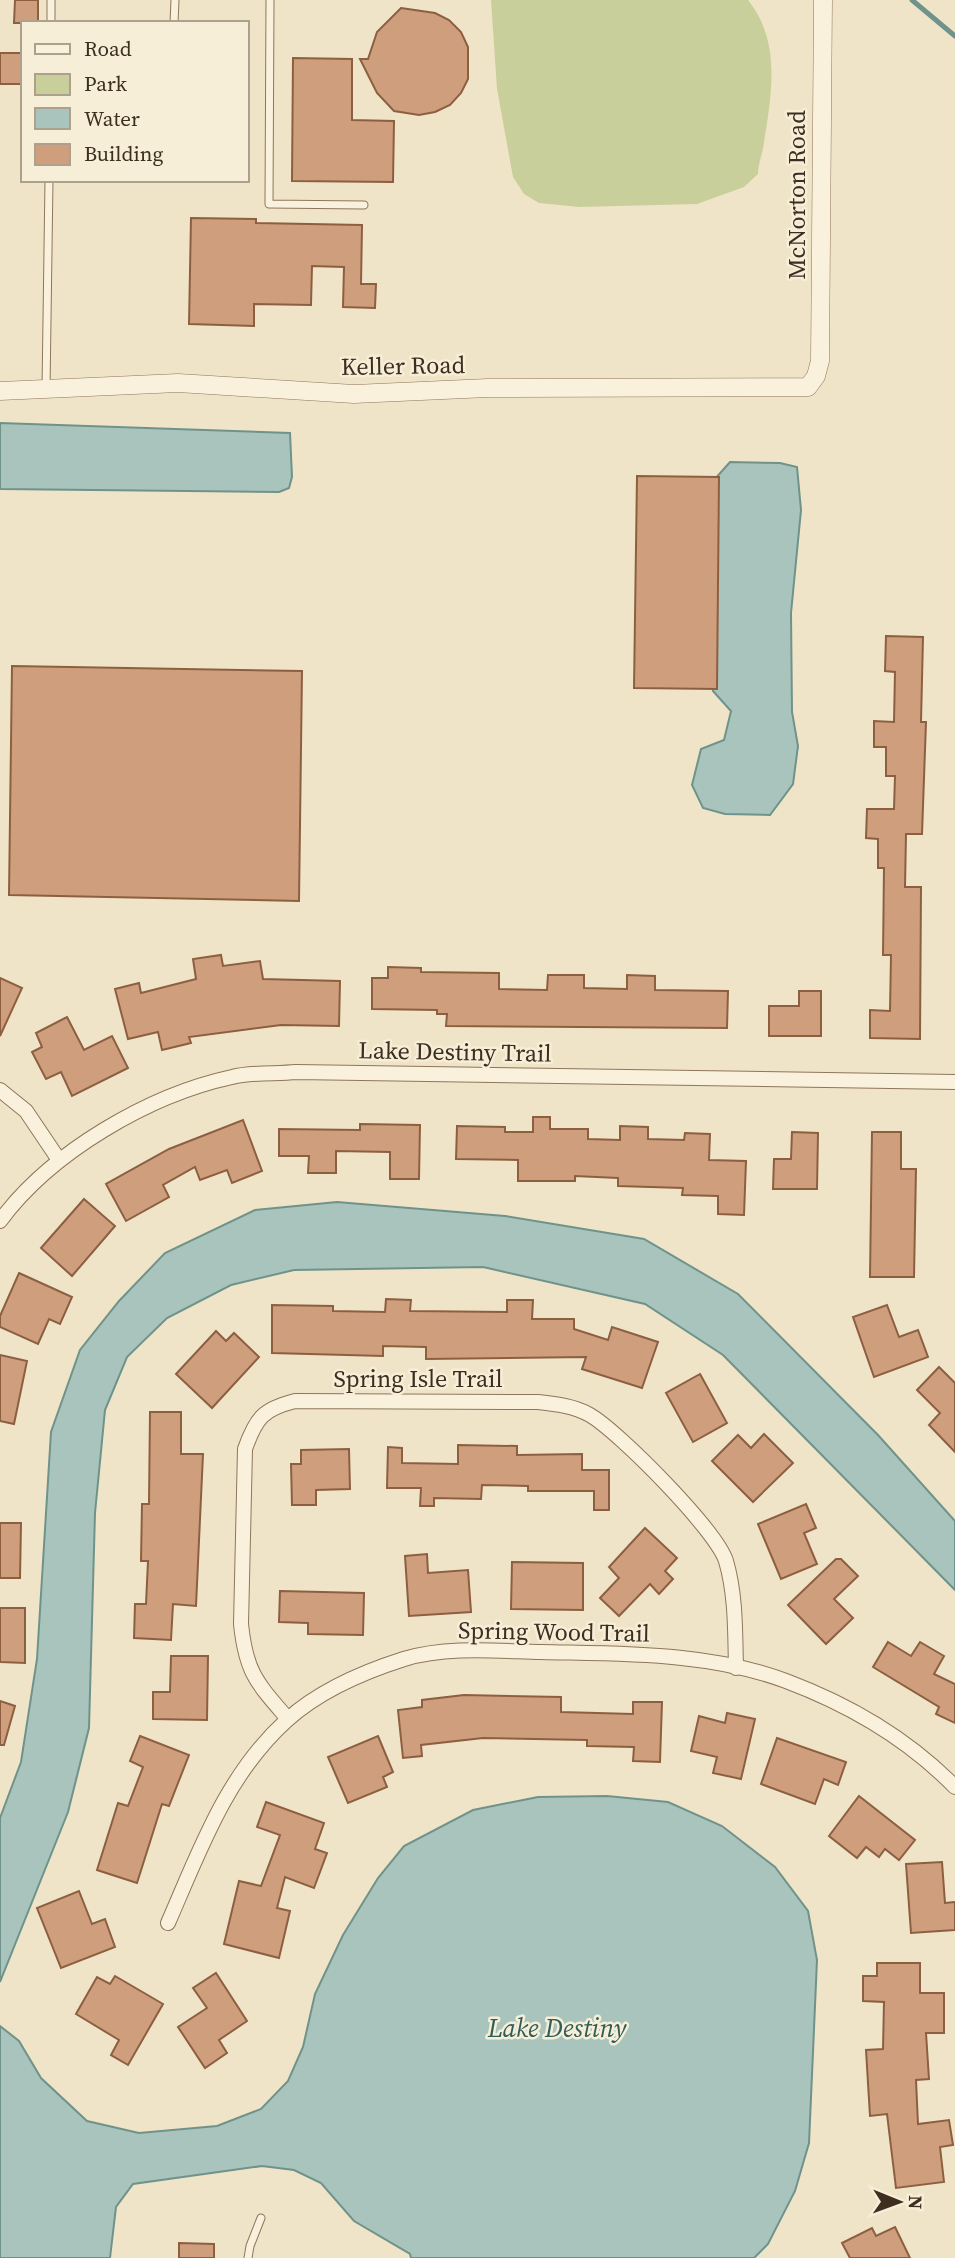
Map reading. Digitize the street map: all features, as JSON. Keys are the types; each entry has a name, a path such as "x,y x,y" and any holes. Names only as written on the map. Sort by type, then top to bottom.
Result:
{"street":[{"name":"McNorton Road","path":"808,387 817,376 820,361 823,0"},
{"name":"Keller Road","path":"0,391 178,383 354,394 488,388 808,387"},
{"name":"Lake Destiny Trail","path":"0,1221 16,1199 59,1160 115,1123 177,1095 233,1076 296,1073 955,1083"},
{"path":"0,1090 26,1111 59,1160"},
{"name":"Spring Isle Trail","path":"288,1719 254,1680 244,1653 240,1624 245,1449 254,1424 272,1407 295,1401 538,1402 561,1404 589,1415 618,1436 708,1531 725,1558 733,1594 736,1668"},
{"name":"Spring Wood Trail","path":"168,1923 221,1803 253,1756 288,1719 345,1681 406,1658 474,1650 655,1654 736,1668 783,1680 832,1700 885,1727 955,1787"}],"lane":[{"path":"51,0 51,21"},
{"path":"174,21 175,0"},
{"path":"270,0 269,204 364,205"},
{"path":"46,391 49,182"},
{"path":"248,2258 261,2218"}],"green space":[{"path":"491,0 748,0 766,33 770,50 770,105 758,174 744,187 697,204 579,207 539,203 524,194 513,177 497,89"}],"water":[{"path":"0,423 290,433 292,477 289,488 279,492 0,489"},
{"path":"730,462 780,463 797,467 801,510 791,613 792,712 798,746 793,784 770,815 725,814 703,808 692,785 701,749 724,740 731,711 713,691 714,480"},
{"path":"337,1202 505,1216 644,1239 738,1294 878,1435 955,1521 955,1590 723,1355 645,1304 483,1267 294,1270 231,1285 167,1318 127,1357 105,1410 95,1513 89,1728 68,1812 0,1982 0,1818 21,1762 37,1659 51,1432 80,1350 119,1301 165,1253 255,1210"},
{"name":"Lake Destiny","path":"607,1796 668,1802 722,1826 775,1867 808,1911 817,1960 809,2143 795,2191 768,2244 754,2258 411,2258 410,2254 354,2221 321,2183 294,2170 262,2166 133,2184 116,2207 110,2258 0,2258 0,2026 19,2041 41,2078 87,2121 139,2133 217,2126 261,2109 288,2081 303,2047 315,1994 343,1935 378,1878 404,1846 473,1810 538,1797"}],"building":[{"path":"15,0 38,0 38,21 14,23"},
{"path":"401,8 435,13 449,20 461,32 468,47 468,79 461,93 450,105 435,112 419,115 394,111 377,93 360,59 368,59 377,32"},
{"path":"0,53 21,53 21,84 0,84"},
{"path":"293,58 352,59 352,120 394,121 393,182 292,181"},
{"path":"191,218 256,219 256,223 362,225 361,284 376,284 375,308 343,307 344,267 312,266 311,305 254,304 254,326 189,324"},
{"path":"637,476 719,477 717,689 634,688"},
{"path":"886,636 923,637 921,722 926,722 922,834 906,834 905,887 921,887 920,1039 870,1038 870,1010 890,1011 891,955 883,955 884,868 878,868 878,839 866,838 867,809 894,809 895,776 886,776 886,747 874,747 874,721 894,722 895,672 885,671"},
{"path":"12,666 302,671 299,901 9,895"},
{"path":"221,955 223,966 260,961 263,979 340,981 339,1026 281,1025 189,1037 191,1043 162,1050 158,1032 128,1039 115,989 139,983 141,993 196,979 193,959"},
{"path":"388,967 421,968 421,972 499,973 499,989 547,990 548,975 584,975 584,988 627,989 627,975 655,976 655,990 728,991 727,1028 446,1026 447,1014 437,1014 437,1010 372,1009 372,978 388,978"},
{"path":"0,978 22,988 0,1036"},
{"path":"799,991 821,991 821,1036 769,1036 769,1006 799,1006"},
{"path":"67,1017 84,1050 112,1036 128,1068 72,1096 61,1072 46,1079 32,1052 42,1047 36,1033"},
{"path":"533,1117 550,1117 550,1129 588,1129 588,1139 620,1140 620,1126 648,1127 648,1139 684,1140 685,1133 710,1134 709,1160 746,1161 744,1215 718,1214 718,1196 682,1195 683,1188 618,1186 618,1178 575,1176 575,1181 518,1181 518,1160 456,1159 457,1126 505,1127 505,1132 533,1132"},
{"path":"243,1120 262,1171 232,1183 227,1170 200,1180 195,1167 163,1185 169,1197 126,1221 106,1184 169,1149"},
{"path":"360,1124 420,1125 419,1179 390,1179 390,1152 336,1151 336,1173 308,1173 309,1156 279,1156 279,1129 360,1130"},
{"path":"792,1132 818,1133 817,1189 773,1189 774,1159 791,1159"},
{"path":"872,1132 901,1132 901,1169 916,1169 914,1277 870,1277"},
{"path":"84,1199 115,1226 72,1276 41,1248"},
{"path":"19,1273 72,1297 60,1324 49,1319 38,1344 0,1327 0,1316"},
{"path":"386,1299 411,1300 410,1311 507,1312 507,1300 533,1300 532,1319 574,1319 574,1329 608,1340 612,1327 658,1342 642,1388 582,1369 586,1357 426,1359 426,1347 383,1346 383,1356 272,1353 272,1305 333,1306 333,1311 385,1312"},
{"path":"887,1305 899,1337 918,1330 928,1357 874,1377 853,1317"},
{"path":"216,1331 226,1341 234,1333 259,1357 212,1408 176,1374"},
{"path":"0,1355 27,1361 14,1424 0,1421"},
{"path":"939,1367 955,1383 955,1452 929,1425 940,1413 917,1390"},
{"path":"700,1374 727,1423 693,1442 666,1393"},
{"path":"150,1412 181,1412 181,1454 203,1454 196,1606 173,1604 171,1640 134,1638 135,1604 146,1604 148,1561 141,1561 142,1504 149,1504"},
{"path":"764,1434 793,1463 753,1502 712,1461 738,1435 751,1448"},
{"path":"458,1445 517,1446 517,1455 582,1454 582,1470 609,1470 609,1510 594,1510 594,1491 528,1491 528,1486 482,1485 481,1499 434,1498 434,1506 420,1506 421,1488 387,1488 388,1447 402,1448 402,1463 458,1464"},
{"path":"349,1449 350,1489 316,1490 316,1505 292,1505 291,1464 301,1464 301,1450"},
{"path":"806,1504 816,1528 804,1533 817,1564 781,1579 758,1524"},
{"path":"0,1523 21,1523 20,1578 0,1578"},
{"path":"645,1528 677,1558 665,1571 673,1579 659,1594 650,1584 619,1616 600,1598 619,1578 609,1567"},
{"path":"427,1554 428,1573 468,1570 471,1612 409,1616 405,1556"},
{"path":"836,1559 841,1559 858,1576 834,1599 853,1618 826,1644 788,1605"},
{"path":"512,1562 583,1563 583,1610 511,1609"},
{"path":"280,1591 364,1593 363,1635 308,1634 308,1623 279,1622"},
{"path":"0,1608 25,1608 25,1663 0,1662"},
{"path":"888,1642 911,1656 920,1642 944,1656 934,1674 955,1684 955,1723 936,1714 939,1707 873,1667"},
{"path":"171,1656 208,1656 207,1720 153,1719 153,1692 170,1692"},
{"path":"464,1695 561,1697 561,1712 633,1714 633,1702 662,1702 660,1762 633,1761 634,1747 587,1746 587,1740 483,1738 421,1745 422,1756 403,1758 398,1710 422,1707 422,1700"},
{"path":"0,1701 15,1706 4,1745 0,1745"},
{"path":"727,1713 755,1719 741,1779 713,1773 717,1757 691,1751 699,1716 725,1723"},
{"path":"140,1736 189,1755 169,1806 162,1804 137,1883 97,1870 118,1803 128,1806 143,1767 130,1761"},
{"path":"378,1736 393,1772 383,1777 387,1787 348,1803 328,1757"},
{"path":"777,1738 846,1762 838,1785 824,1779 815,1804 761,1784"},
{"path":"859,1796 915,1840 899,1860 885,1849 879,1857 866,1847 857,1858 829,1836"},
{"path":"266,1802 324,1823 315,1849 327,1853 314,1888 285,1877 277,1908 290,1911 279,1958 224,1944 239,1881 261,1886 280,1835 257,1827"},
{"path":"942,1862 945,1903 955,1902 955,1930 911,1933 906,1864"},
{"path":"79,1891 92,1924 105,1919 115,1947 61,1968 37,1908"},
{"path":"877,1963 920,1963 920,1993 944,1993 944,2033 926,2033 929,2079 916,2080 918,2124 949,2120 953,2145 940,2147 944,2182 896,2188 887,2114 870,2116 866,2050 883,2049 884,2002 863,2001 863,1976 877,1976"},
{"path":"216,1973 247,2021 219,2040 227,2053 205,2068 178,2027 207,2008 193,1988"},
{"path":"115,1976 163,2004 128,2065 111,2055 119,2040 76,2014 97,1977 110,1984"},
{"path":"895,2227 910,2258 850,2258 842,2243 872,2228 876,2236"},
{"path":"179,2243 214,2244 214,2258 179,2258"}],"waterway":[{"path":"912,0 955,36"}]}
